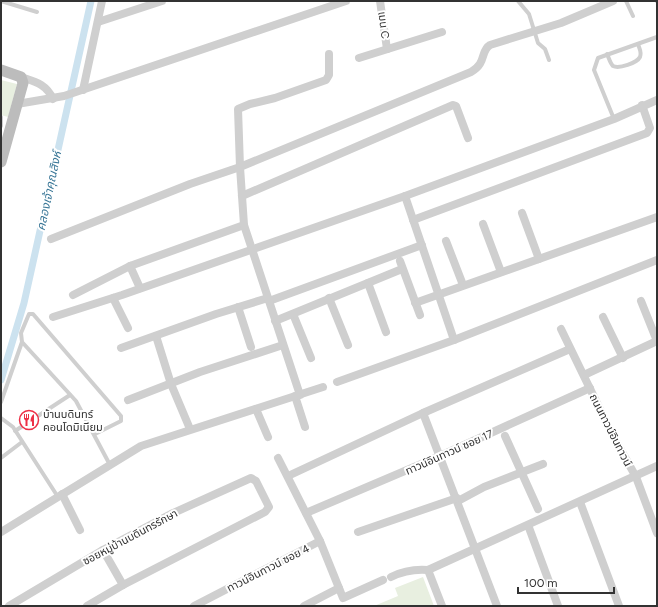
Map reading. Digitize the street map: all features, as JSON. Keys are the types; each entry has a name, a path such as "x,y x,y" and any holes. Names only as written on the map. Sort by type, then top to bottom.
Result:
{"street":[{"path":"79,91 98,22 102,1"},
{"path":"98,22 162,1"},
{"path":"17,104 64,96 346,1"},
{"name":"เมน C","path":"380,1 387,49"},
{"path":"51,239 190,184 240,167 471,72 482,62 487,46 561,23 613,1"},
{"path":"359,58 442,32"},
{"path":"305,426 283,344 244,225 238,109 326,80 329,75 329,54"},
{"path":"1,70 41,84 47,88 53,99"},
{"path":"2,157 22,83 21,77"},
{"path":"53,317 113,298 405,196 614,119 642,105 657,100"},
{"path":"242,196 452,105 456,106 468,138"},
{"path":"413,220 647,133 650,128 642,105"},
{"path":"405,196 454,340"},
{"path":"522,213 539,259"},
{"path":"415,303 657,216"},
{"path":"483,224 501,272"},
{"path":"73,295 130,266 244,225"},
{"path":"446,241 463,286"},
{"path":"121,348 238,307 268,299 422,245"},
{"path":"336,382 454,340 657,260"},
{"path":"275,321 368,283 401,265 420,315"},
{"path":"130,266 140,288"},
{"path":"368,283 386,332"},
{"path":"113,298 128,328"},
{"path":"329,298 348,345"},
{"path":"584,375 657,341 641,301"},
{"path":"238,307 251,347"},
{"path":"293,314 311,358"},
{"path":"603,317 623,358"},
{"name":"ถนนทาวน์อินทาวน์","path":"561,329 612,434 636,477 655,522 657,533"},
{"path":"156,336 171,384 190,428"},
{"path":"128,400 200,372 283,344"},
{"path":"288,476 423,413 570,349"},
{"path":"1,532 141,446 190,428 256,409 323,387"},
{"name":"ทาวน์อินทาวน์ ซอย 17","path":"306,513 440,456 590,388"},
{"path":"256,409 268,437"},
{"path":"423,413 497,606"},
{"path":"505,436 538,509"},
{"path":"278,458 320,541 343,598 382,580"},
{"path":"358,532 457,499 543,464"},
{"path":"391,577 417,569 428,570 636,477 657,466"},
{"name":"ซอยหมู่บ้านบดินทรรักษา","path":"9,606 103,550 171,514 251,478 256,481 269,507 268,510 123,584"},
{"path":"60,496 80,530"},
{"path":"580,502 619,606"},
{"path":"528,525 558,606"},
{"name":"ทาวน์อินทาวน์ ซอย 4","path":"194,606 320,541"},
{"path":"87,606 123,584 103,550"},
{"path":"428,570 442,606"},
{"path":"304,606 338,588"}],"lane":[{"path":"1,1 37,12"},
{"path":"518,1 529,14 533,31 538,43 545,49 549,60"},
{"path":"626,1 633,16"},
{"path":"614,119 594,70 598,58 657,37"},
{"path":"607,54 611,64 619,67 634,62 640,57 641,53 638,44"},
{"path":"1,117 1,126"},
{"path":"1,402 22,342 21,333 29,314 33,314 122,416 121,422 95,434"},
{"path":"22,342 70,395 95,434 110,465"},
{"path":"15,431 70,395"},
{"path":"1,418 15,431 60,496"},
{"path":"1,458 22,442"}],"path":[{"path":"655,1 657,6"}],"green space":[{"path":"1,80 17,84 8,117 1,115"},
{"path":"423,577 434,606 374,606 398,596 395,588"}],"waterway":[{"name":"คลองเจ้าคุณสิงห์","path":"1,380 24,303 91,1"}],"place":[{"name":"บ้านบดินทร์ คอนโดมิเนียม","path":"29,420"}]}
